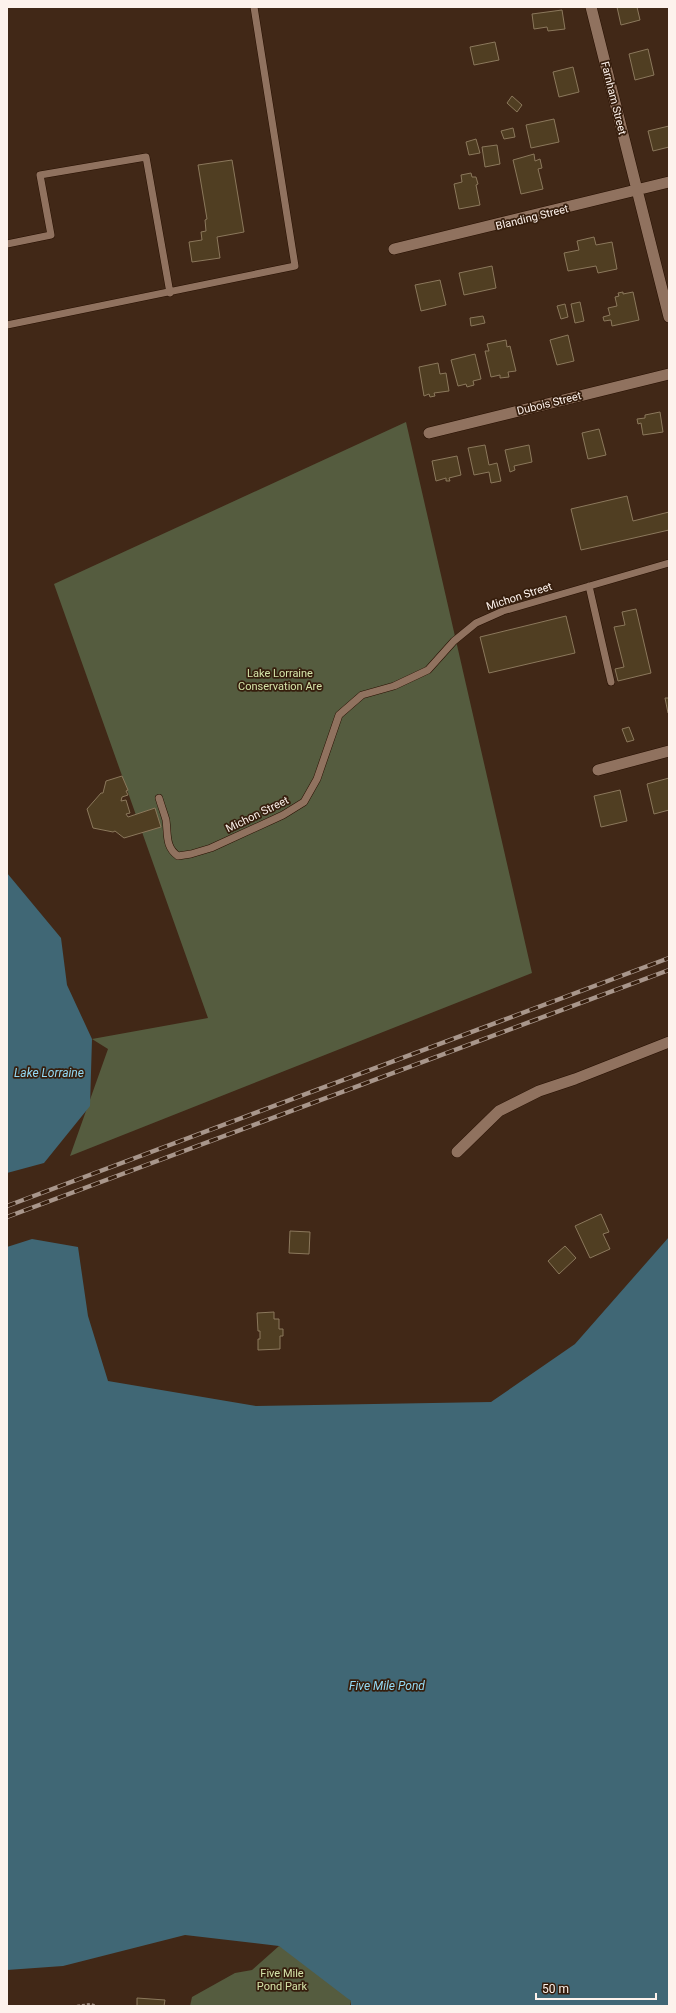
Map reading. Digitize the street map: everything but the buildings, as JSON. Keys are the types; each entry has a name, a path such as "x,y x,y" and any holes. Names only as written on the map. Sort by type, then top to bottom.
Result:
{"street":[{"name":"Farnham Street","path":"591,7 669,317"},
{"name":"Blanding Street","path":"394,249 498,225 669,182"},
{"name":"Dubois Street","path":"430,433 669,374"},
{"path":"598,770 669,751"},
{"path":"457,1152 499,1111 539,1091 669,1042"}],"lane":[{"path":"7,325 170,293 294,266 254,7"},
{"path":"7,244 51,235 40,175 146,157 170,293"},
{"name":"Michon Street","path":"159,798 166,820 167,839 171,851 178,856 211,848 268,822 304,802 317,780 339,716 362,695 394,686 428,670 454,641 476,623 504,611 669,563"},
{"path":"589,586 611,682"}],"path":[{"path":"77,2006 91,2004 96,2006"}],"green space":[{"name":"Lake Lorraine Conservation Are","path":"406,422 532,973 70,1156 108,1049 92,1039 208,1018 54,584"},
{"name":"Five Mile Pond Park","path":"279,1946 313,1963 351,2001 350,2006 190,2006 192,1997 235,1973 252,1970"}],"water":[{"name":"Lake Lorraine","path":"7,873 61,938 67,985 92,1039 90,1106 44,1163 7,1173"},
{"name":"Five Mile Pond","path":"669,1237 669,2006 351,2006 351,2001 279,1946 185,1935 63,1966 7,1970 7,1247 32,1239 78,1247 88,1316 108,1381 256,1406 491,1402 575,1344"}],"railway":[{"path":"7,1206 669,958"},
{"path":"7,1217 669,970"}]}
